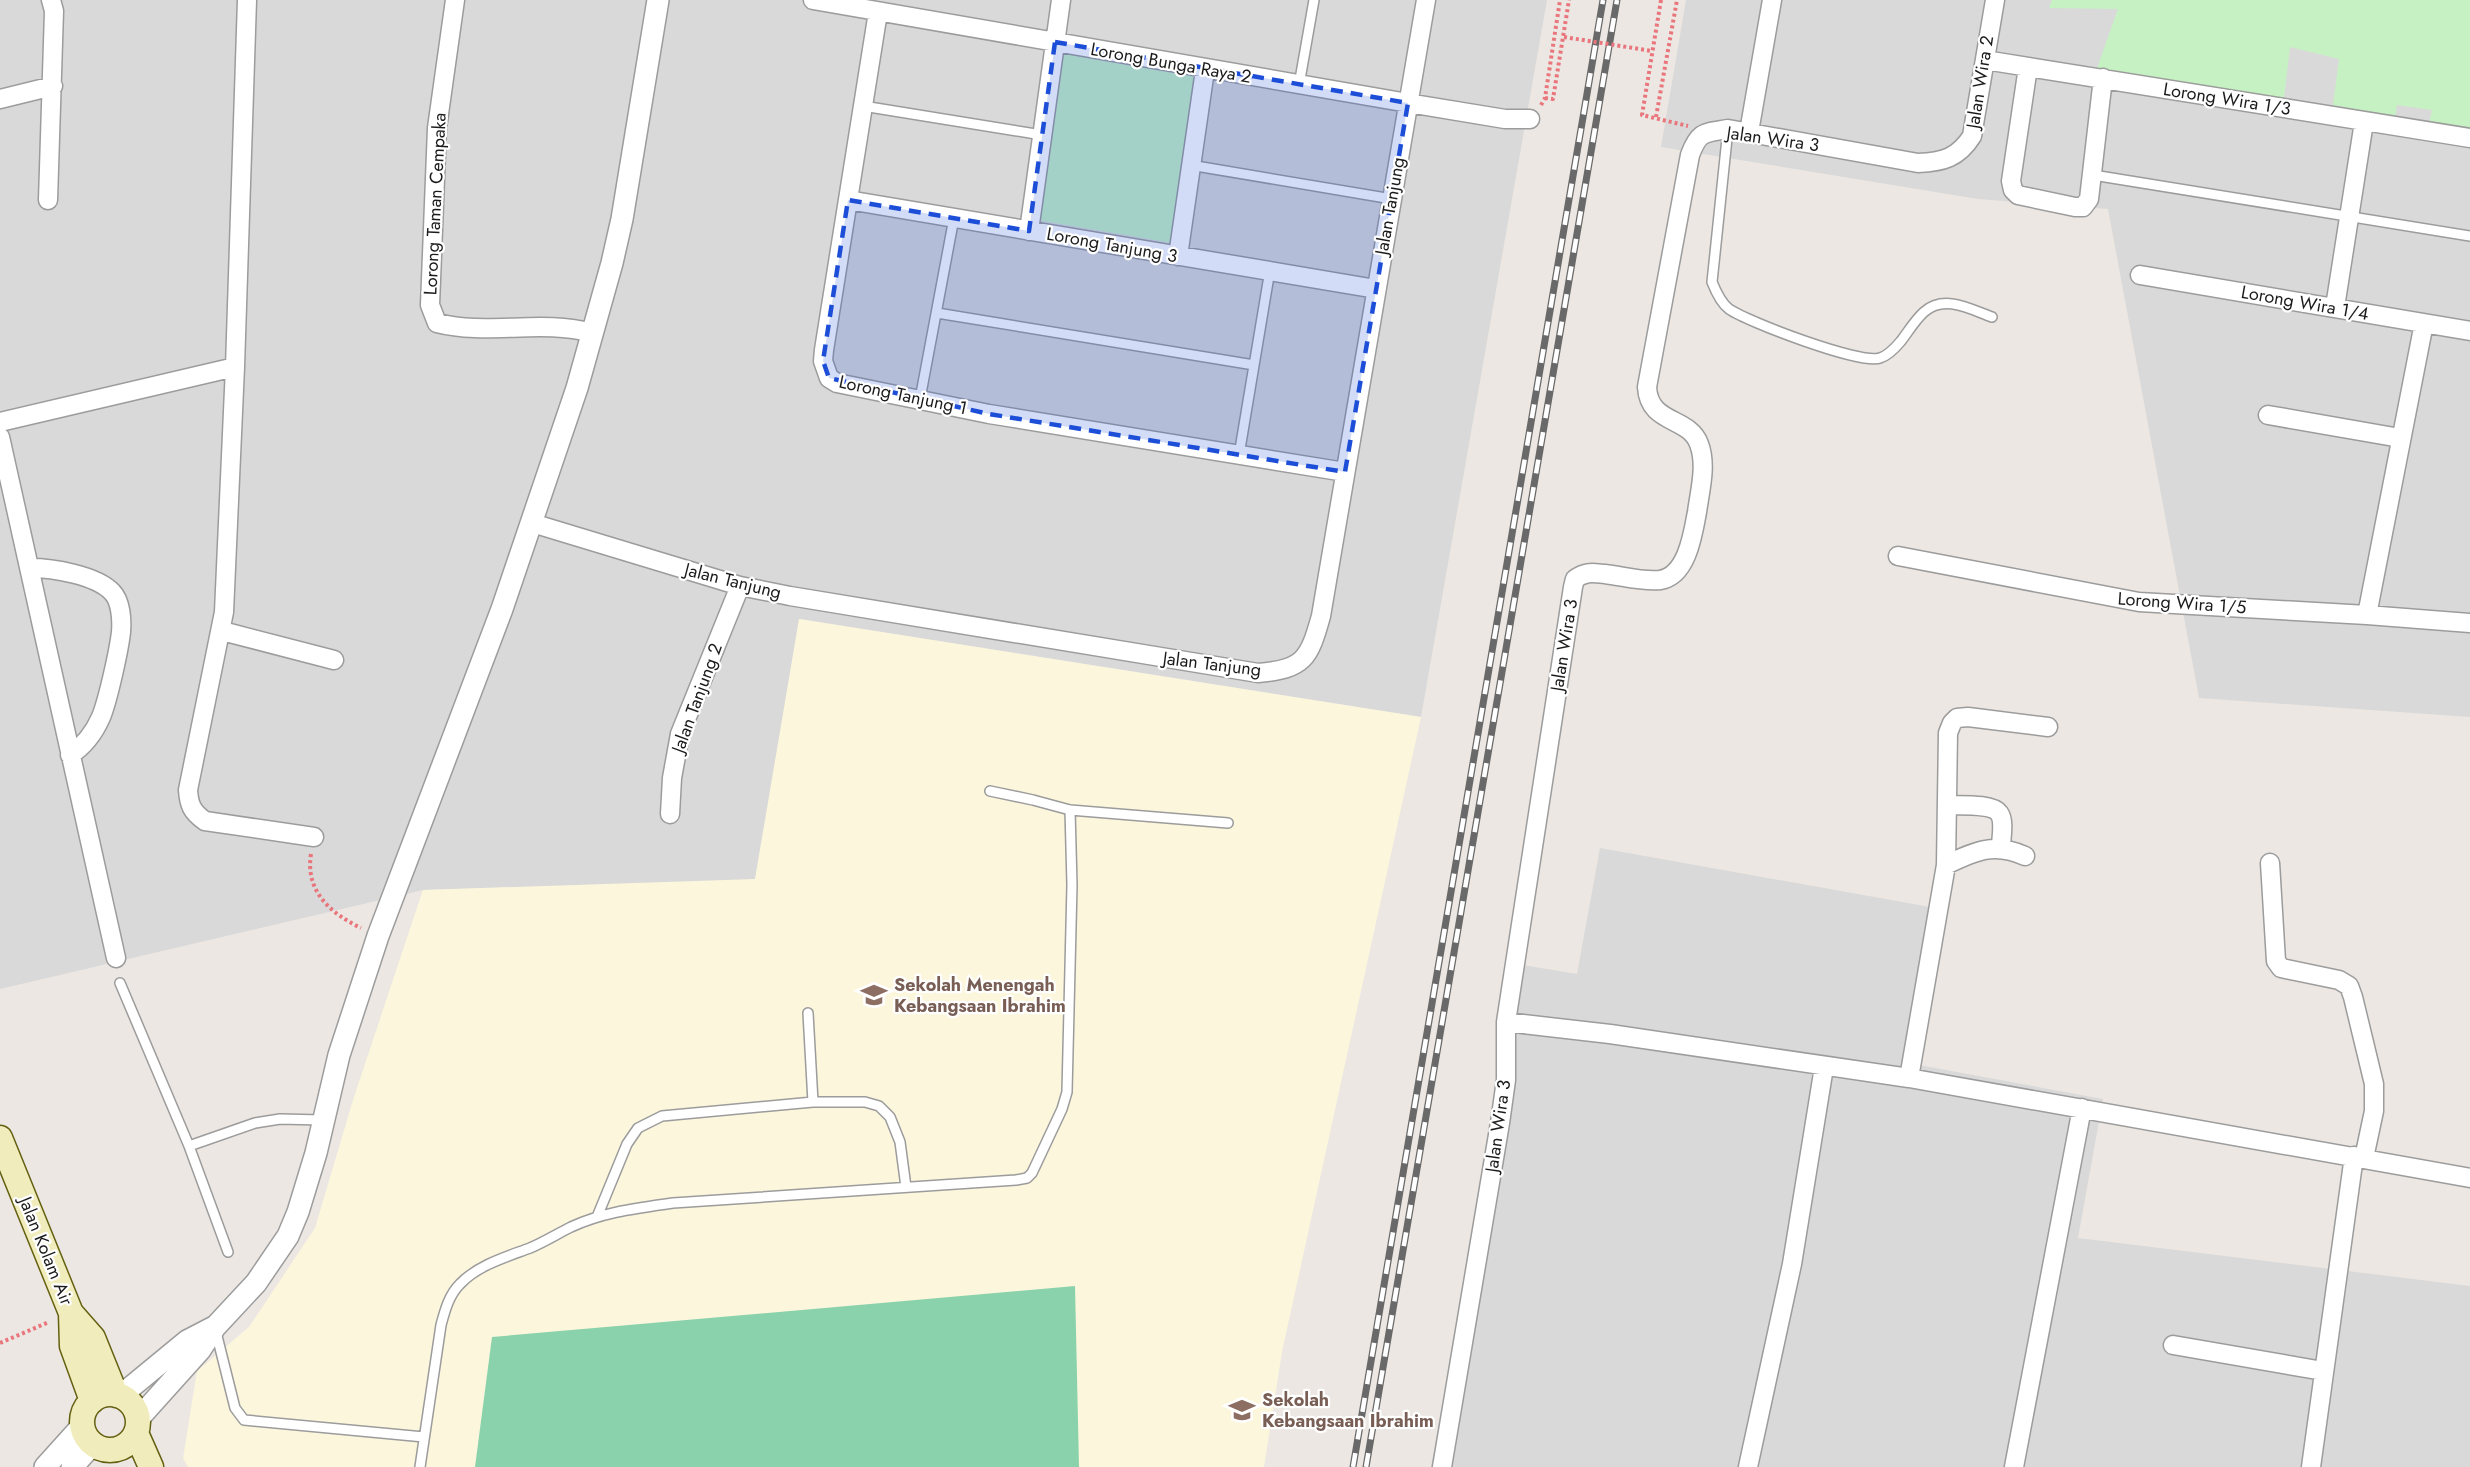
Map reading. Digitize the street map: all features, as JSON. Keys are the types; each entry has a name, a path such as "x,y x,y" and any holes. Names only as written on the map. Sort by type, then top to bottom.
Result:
{"main road":[{"name":"Jalan Kolam Air","path":"0,1138 71,1313 72,1346 92,1401"},
{"path":"71,1313 93,1338 117,1396"},
{"path":"137,1426 126,1445 101,1447 84,1413 92,1401 107,1395 117,1396 131,1404 151,1467"}],"street":[{"path":"48,200 53,86 54,11 51,0"},
{"path":"247,0 235,367 222,631 188,790 189,804 195,814 205,820 314,837"},
{"name":"Lorong Taman Cempaka","path":"455,0 437,128 430,305 437,323 459,329 558,327 592,333"},
{"path":"137,1426 200,1350 215,1327 256,1283 288,1236 305,1191 339,1055 378,936 462,716 532,523 592,333 622,219 658,0"},
{"name":"Lorong Bunga Raya 2","path":"813,0 1408,104 1505,119 1530,119"},
{"path":"1029,231 1061,0"},
{"name":"Jalan Tanjung","path":"532,523 740,586 861,609 1258,673 1293,667 1313,646 1321,616 1426,0"},
{"path":"1749,132 1772,0"},
{"name":"Jalan Wira 2","path":"1918,163 1938,162 1954,157 1965,148 1972,136 1990,17 1995,0"},
{"name":"Lorong Tanjung 1","path":"878,12 824,350 825,370 829,378 837,383 989,414 1345,472"},
{"name":"Lorong Wira 1/3","path":"1985,60 2470,138"},
{"path":"2028,67 2011,180 2013,190 2018,195 2075,207 2083,207 2089,199 2103,78"},
{"path":"1178,256 1205,69"},
{"path":"0,99 53,86"},
{"path":"2335,307 2364,122"},
{"name":"Jalan Wira 3","path":"1442,1467 1502,1113 1506,1080 1506,1022 1575,579 1589,572 1652,580 1667,578 1682,562 1694,533 1703,471 1699,443 1694,433 1656,411 1648,399 1647,387 1690,155 1695,141 1702,133 1728,129 1918,163"},
{"name":"Lorong Tanjung 3","path":"848,200 1376,289"},
{"name":"Lorong Wira 1/4","path":"2140,275 2470,332"},
{"path":"2367,615 2424,323"},
{"path":"0,422 235,367"},
{"path":"2268,415 2400,438"},
{"path":"0,437 116,958"},
{"name":"Lorong Wira 1/5","path":"1898,556 2139,602 2470,623"},
{"path":"30,568 45,568 92,580 112,592 119,602 121,630 102,716 83,746 70,755"},
{"name":"Jalan Tanjung 2","path":"670,814 675,754 680,734 740,586"},
{"path":"222,631 334,660"},
{"path":"1909,1078 1946,865 1948,732 1957,718 1968,717 2048,727"},
{"path":"1947,806 1976,806 1999,813 2001,847"},
{"path":"1946,865 1966,855 2001,847 2025,855"},
{"path":"2270,863 2276,961 2281,968 2339,980 2349,986 2374,1084 2374,1111 2359,1157 2323,1371 2311,1467"},
{"path":"1506,1022 1610,1034 1909,1078 2470,1178"},
{"path":"1748,1467 1792,1264 1824,1067"},
{"path":"2014,1467 2082,1108"},
{"path":"117,1396 187,1341 215,1327"},
{"path":"2173,1345 2323,1371"},
{"path":"45,1467 101,1447"},
{"path":"72,1467 101,1447"}],"lane":[{"path":"1299,85 1314,0"},
{"path":"863,106 1042,135"},
{"path":"1728,129 1712,282 1727,308 1751,321 1857,358 1880,359 1895,347 1923,313 1934,305 1953,303 1992,316"},
{"path":"1190,165 1392,199"},
{"path":"2093,175 2470,236"},
{"path":"920,399 954,218"},
{"path":"1239,455 1270,270"},
{"path":"937,313 1254,365"},
{"path":"990,791 1070,810 1228,823"},
{"path":"420,1467 446,1304 460,1284 484,1267 597,1217 628,1209 673,1203 1027,1178 1036,1166 1062,1109 1067,1092 1072,885 1070,810"},
{"path":"120,983 189,1146 228,1252"},
{"path":"808,1013 813,1102"},
{"path":"597,1217 627,1144 638,1128 662,1116 813,1102 865,1102 879,1106 890,1117 900,1142 906,1186"},
{"path":"189,1146 255,1123 280,1119 322,1120"},
{"path":"215,1327 235,1408 244,1420 424,1437"}],"path":[{"path":"1560,0 1545,98 1553,99 1569,0"},
{"path":"1661,0 1642,115 1683,123"},
{"path":"1656,117 1677,0"},
{"path":"1564,37 1652,51"},
{"path":"314,837 309,874 321,898 341,918 378,936"},
{"path":"0,1343 71,1313"}],"highlighted area":[{"path":"1055,42 1408,103 1345,472 989,414 829,378 823,361 848,200 1029,231"}],"shaded area":[{"path":"0,0 1547,0 1421,717 800,619 755,880 423,890 0,989"},
{"path":"1686,0 2470,0 2470,717 2199,698 2108,209 1978,199 1661,147"},
{"name":"Sekolah Menengah Kebangsaan Ibrahim","path":"799,619 1421,717 1282,1352 1264,1467 188,1467 183,1458 197,1371 249,1327 315,1228 353,1100 423,890 755,879"},
{"path":"1600,848 1947,910 1919,1065 2103,1099 2078,1238 2470,1286 2470,1467 1431,1467 1523,965 1577,974"}],"green space":[{"path":"2052,0 2470,0 2470,129 2429,123 2432,110 2397,105 2395,117 2333,105 2339,59 2290,47 2284,98 2096,71 2118,9 2049,8"},
{"path":"1064,54 1196,77 1173,243 1037,220"},
{"path":"1075,1286 1079,1467 475,1467 492,1337"}],"railway":[{"path":"1353,1467 1603,0"},
{"path":"1366,1467 1617,0"}],"place":[{"name":"Sekolah Menengah Kebangsaan Ibrahim","path":"874,995"},
{"name":"Sekolah Kebangsaan Ibrahim","path":"1242,1410"}]}
